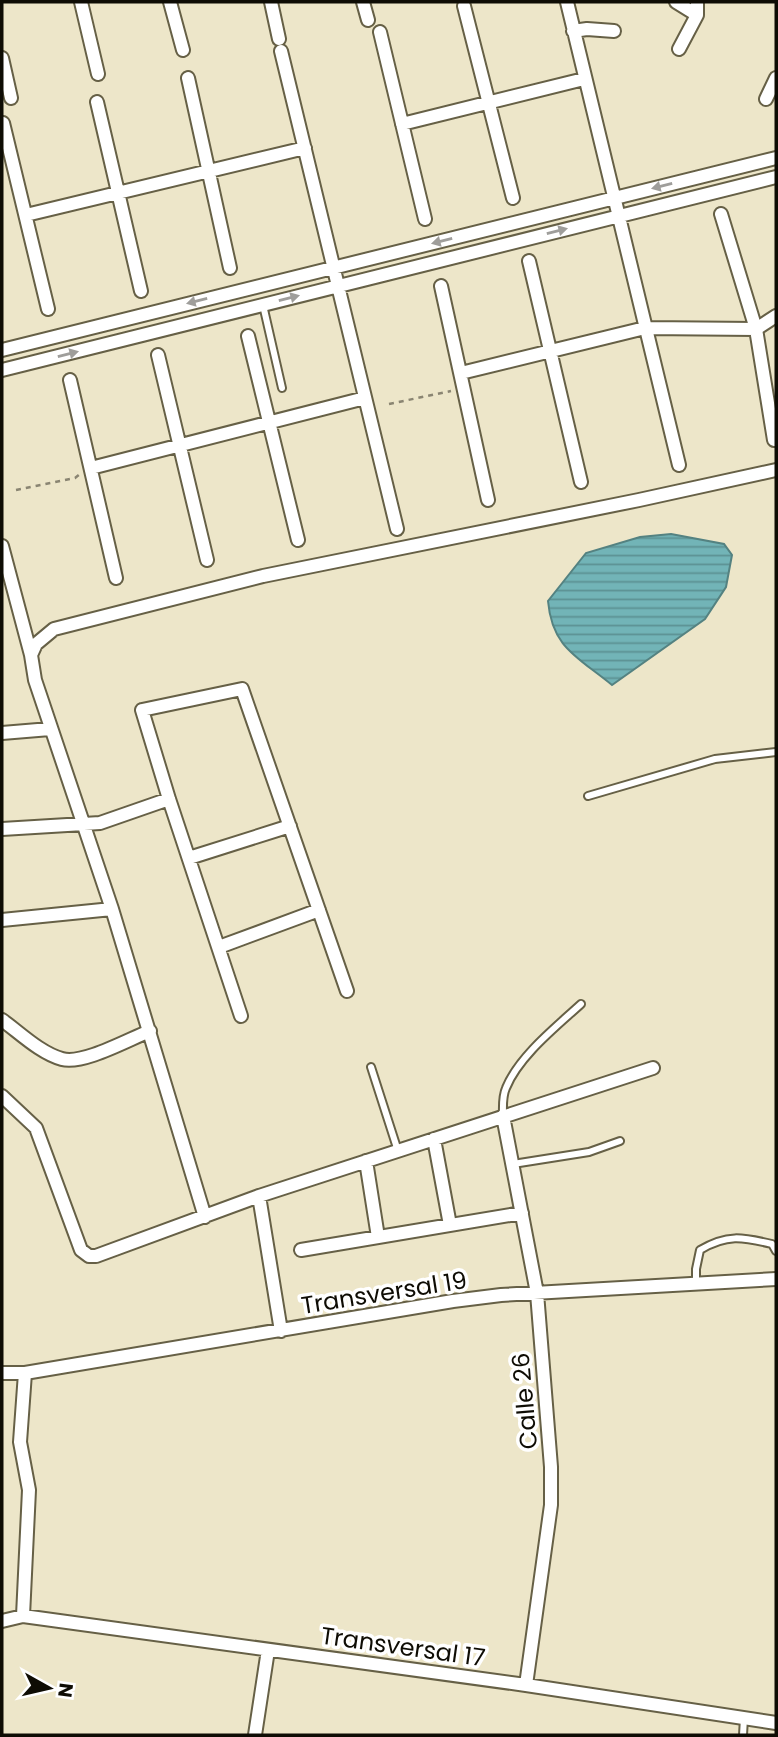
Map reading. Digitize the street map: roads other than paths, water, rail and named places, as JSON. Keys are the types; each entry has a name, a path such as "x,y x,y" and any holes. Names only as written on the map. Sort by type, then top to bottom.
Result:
{"street":[{"path":"81,2 98,74"},
{"path":"170,2 183,50"},
{"path":"271,2 397,529"},
{"path":"363,2 368,20"},
{"path":"567,2 679,465"},
{"path":"676,2 697,8 679,49"},
{"path":"464,6 513,198"},
{"path":"573,31 614,31"},
{"path":"380,32 425,219"},
{"path":"2,58 11,98"},
{"path":"188,78 230,268"},
{"path":"402,124 584,79"},
{"path":"766,99 776,79"},
{"path":"97,102 141,291"},
{"path":"2,123 48,309"},
{"path":"26,215 305,148"},
{"path":"2,350 776,158"},
{"path":"709,174 713,192"},
{"path":"2,370 776,177"},
{"path":"721,214 756,329 774,440"},
{"path":"514,223 519,240"},
{"path":"528,261 581,482"},
{"path":"441,286 488,500"},
{"path":"461,373 645,328 756,329 776,316"},
{"path":"248,336 298,540"},
{"path":"158,355 207,560"},
{"path":"70,380 116,578"},
{"path":"91,468 365,398"},
{"path":"31,655 36,644 54,629 263,576 776,470"},
{"path":"2,546 35,680 112,909 205,1217"},
{"path":"241,1016 142,710 242,689 347,991"},
{"path":"2,733 50,729"},
{"path":"2,829 100,823 169,799"},
{"path":"189,858 290,826"},
{"path":"2,920 112,909"},
{"path":"219,947 319,910"},
{"path":"2,1020 63,1060 79,1060 150,1031"},
{"path":"2,1096 36,1128 81,1250 96,1256 259,1196 653,1068"},
{"name":"Calle 26","path":"503,1116 537,1293 551,1466 551,1505 526,1685"},
{"path":"434,1139 450,1225"},
{"path":"366,1161 378,1237"},
{"path":"259,1196 281,1331"},
{"path":"301,1250 522,1213"},
{"name":"Transversal 19","path":"2,1373 25,1373 453,1301 537,1293 776,1279"},
{"path":"2,1621 23,1616 29,1490 20,1442 25,1373"},
{"name":"Transversal 17","path":"23,1616 526,1685 776,1723"},
{"path":"255,1735 268,1650"}],"lane":[{"path":"262,305 282,388"},
{"path":"588,796 715,759 776,752"},
{"path":"503,1116 505,1089 515,1072 540,1043 581,1004"},
{"path":"371,1067 398,1151"},
{"path":"513,1164 589,1152 620,1142"},
{"path":"696,1284 700,1250 717,1240 744,1237 772,1244 776,1251"},
{"path":"743,1735 744,1718"}],"water":[{"path":"671,534 724,544 732,555 726,587 705,619 612,685 578,659 561,641 555,630 548,601 586,553 640,537"}]}
